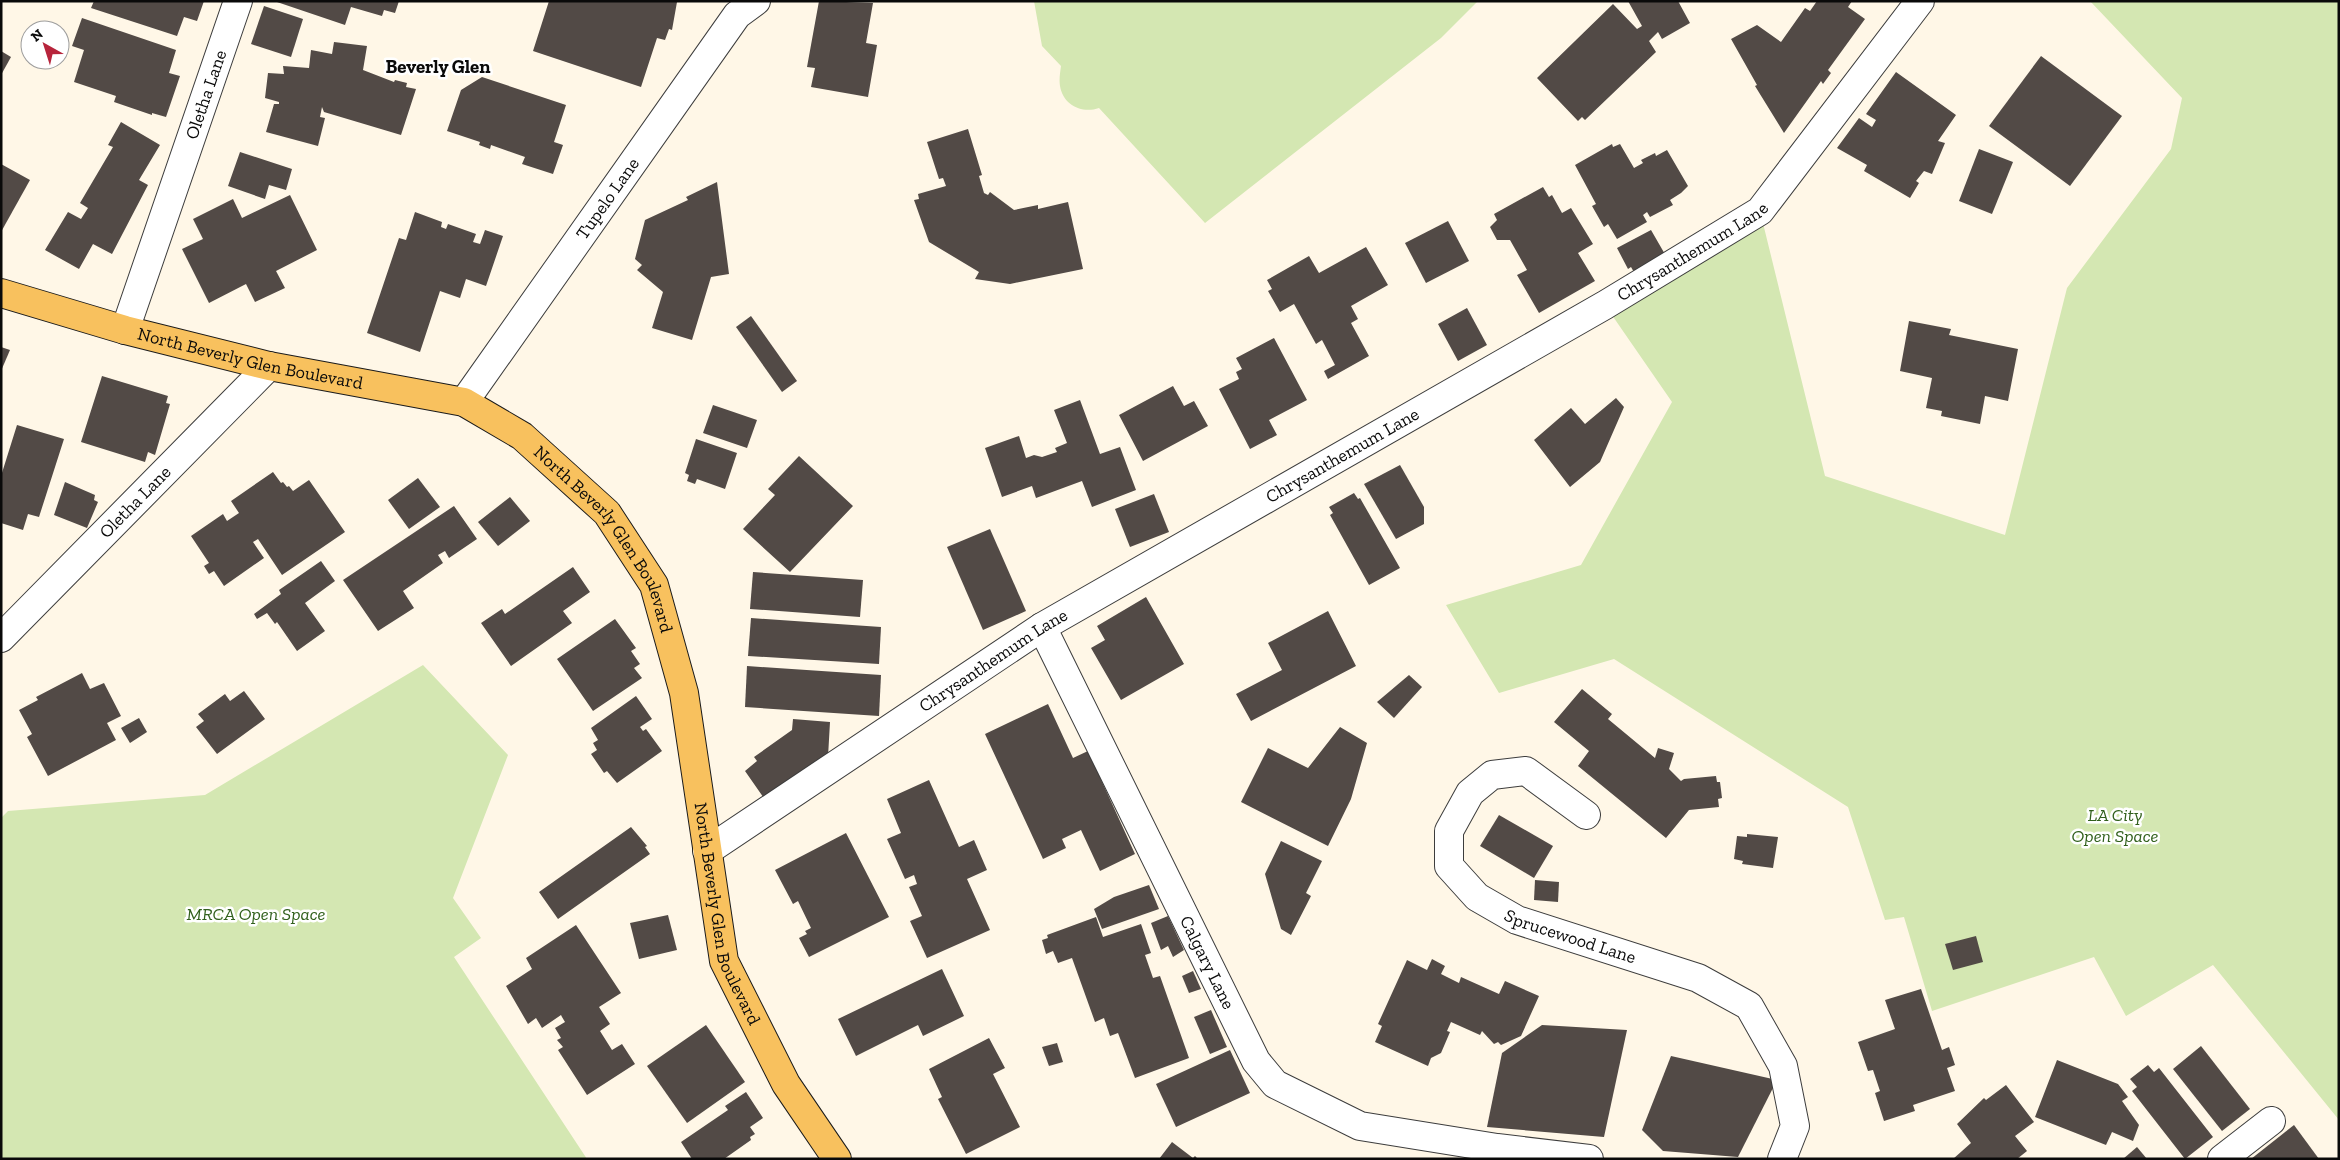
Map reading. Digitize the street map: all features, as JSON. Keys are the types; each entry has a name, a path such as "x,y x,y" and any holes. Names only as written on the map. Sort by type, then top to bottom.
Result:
{"main road":[{"name":"North Beverly Glen Boulevard","path":"1,293 126,330 269,366 464,402 522,436 606,513 654,585 684,693 724,961 786,1084 837,1159"}],"street":[{"name":"Oletha Lane","path":"126,330 238,1"},
{"name":"Tupelo Lane","path":"464,402 737,15 756,1"},
{"name":"Chrysanthemum Lane","path":"707,851 1042,627 1605,305 1760,211 1920,1"},
{"name":"Oletha Lane","path":"1,638 269,366"},
{"name":"Calgary Lane","path":"1042,627 1256,1061 1275,1084 1360,1126 1497,1148 1589,1159"},
{"name":"Sprucewood Lane","path":"1586,815 1526,771 1492,775 1470,793 1450,831 1449,866 1477,897 1517,920 1698,978 1749,1006 1783,1066 1795,1126 1782,1159"},
{"path":"2222,1159 2271,1121"}],"green space":[{"path":"1034,1 1478,1 1441,38 1205,223 1099,108 1093,110 1080,109 1069,103 1065,98 1060,84 1061,66 1042,46"},
{"name":"LA City Open Space","path":"2090,1 2339,1 2339,1120 2213,965 2126,1016 2094,957 1932,1011 1904,917 1885,920 1848,807 1614,659 1499,693 1446,605 1581,565 1672,402 1605,305 1760,211 1825,476 2005,535 2067,288 2171,149 2182,98"},
{"name":"MRCA Open Space","path":"423,665 508,755 453,898 481,938 454,957 587,1159 1,1159 1,818 8,811 205,795"}],"building":[{"path":"94,1 204,1 197,21 184,17 177,36 91,8"},
{"path":"274,1 399,1 395,13 384,10 382,16 351,7 345,25"},
{"path":"549,1 677,2 672,30 669,29 665,40 657,38 641,87 533,51"},
{"path":"819,1 873,3 866,43 877,45 868,97 811,87 815,68 807,67"},
{"path":"1628,1 1678,1 1690,23 1662,39 1658,32 1649,41 1656,52 1585,120 1582,117 1578,121 1537,78 1613,4 1637,29 1642,26"},
{"path":"1817,1 1852,1 1848,7 1865,19 1828,70 1831,73 1823,84 1821,81 1784,133 1755,86 1757,85 1731,39 1757,25 1781,42 1805,8 1810,11"},
{"path":"264,6 303,19 291,57 251,44"},
{"path":"82,18 176,50 169,73 180,76 166,117 152,113 152,115 114,102 116,96 74,82 84,50 72,46"},
{"path":"334,42 367,46 363,70 394,82 395,80 407,83 406,87 416,89 401,135 324,112 322,107 320,117 325,118 318,146 266,132 274,104 279,104 279,102 265,98 268,73 284,74 283,66 309,68 311,50 332,54"},
{"path":"1,51 11,57 1,75"},
{"path":"2041,56 2122,116 2070,186 1989,126"},
{"path":"1896,72 1956,115 1938,141 1945,143 1932,174 1924,171 1916,181 1919,183 1910,198 1864,171 1867,165 1837,148 1859,118 1872,127 1876,120 1866,114"},
{"path":"482,77 566,105 554,142 563,145 553,174 522,164 525,157 491,145 490,149 479,145 480,142 447,131 461,90"},
{"path":"121,122 160,145 139,180 148,185 112,254 93,244 79,269 45,250 68,212 81,219 88,208 80,203 113,147 108,145"},
{"path":"968,129 982,175 979,176 984,193 988,195 990,192 1014,210 1038,205 1038,209 1068,202 1083,269 1010,284 975,279 979,272 929,242 914,200 919,199 918,194 946,186 943,178 939,179 927,142"},
{"path":"1612,144 1613,147 1620,144 1634,168 1643,163 1641,160 1655,153 1656,156 1667,150 1688,186 1670,200 1673,205 1650,217 1647,212 1643,215 1647,222 1617,239 1608,224 1604,227 1592,206 1596,204 1575,165"},
{"path":"1979,149 2013,162 1992,214 1959,201"},
{"path":"240,152 292,169 286,190 269,185 265,199 228,186"},
{"path":"1,164 30,180 1,232"},
{"path":"717,182 729,274 711,277 692,340 652,328 663,292 637,270 642,265 635,259 645,220 688,200 686,197"},
{"path":"1543,187 1549,197 1552,195 1562,213 1571,208 1593,244 1578,253 1595,281 1539,313 1517,275 1527,270 1510,240 1497,240 1490,227 1497,220 1494,214"},
{"path":"290,195 317,250 276,271 285,288 255,302 246,284 209,303 182,249 203,239 193,219 233,199 242,218"},
{"path":"415,212 442,222 441,227 446,229 448,224 476,234 473,242 480,244 485,230 503,236 486,286 466,279 460,298 440,291 420,352 367,333 399,238 406,240"},
{"path":"1448,221 1469,261 1426,283 1405,243"},
{"path":"1651,230 1666,256 1635,274 1631,267 1628,269 1617,248"},
{"path":"1366,247 1388,285 1351,306 1358,319 1351,323 1369,356 1328,379 1324,371 1335,365 1322,340 1316,344 1294,304 1280,312 1268,291 1272,289 1267,280 1309,256 1319,273"},
{"path":"1467,308 1487,345 1458,361 1438,324"},
{"path":"751,316 797,381 782,392 736,327"},
{"path":"1909,321 1951,329 1949,335 2018,349 2008,401 1985,396 1980,424 1941,416 1942,411 1926,408 1932,378 1900,371"},
{"path":"1274,338 1307,400 1269,420 1277,435 1250,449 1219,389 1239,379 1236,372 1242,369 1236,358"},
{"path":"1,347 10,350 1,371"},
{"path":"102,376 168,396 166,403 170,404 155,455 148,452 145,462 81,442"},
{"path":"1173,386 1184,406 1194,401 1208,426 1143,461 1119,415"},
{"path":"1616,398 1624,407 1600,462 1570,487 1534,440 1571,408 1585,424"},
{"path":"1080,400 1100,454 1120,447 1136,490 1092,507 1082,481 1036,498 1032,486 1002,497 985,448 1019,436 1026,458 1034,455 1042,457 1057,452 1055,448 1067,443 1054,410"},
{"path":"713,405 757,420 747,448 703,433"},
{"path":"17,425 64,439 39,517 28,514 23,530 1,523 1,476"},
{"path":"696,439 737,453 725,489 697,479 695,484 687,481 689,475 685,473"},
{"path":"799,456 853,506 790,572 743,529 775,495 768,489"},
{"path":"1400,465 1424,507 1424,524 1396,539 1364,484"},
{"path":"273,472 281,483 283,482 287,487 289,486 293,491 309,480 345,532 282,575 258,539 253,542 264,558 224,586 214,571 209,574 204,566 209,563 191,536 223,514 227,521 239,513 231,501"},
{"path":"418,478 440,507 409,529 388,500"},
{"path":"65,482 95,495 94,500 98,502 87,528 54,515"},
{"path":"1354,493 1358,499 1360,498 1400,568 1369,585 1330,515 1333,513 1329,507"},
{"path":"1154,494 1169,532 1130,547 1115,509"},
{"path":"510,497 530,521 498,546 478,522"},
{"path":"454,506 477,539 449,558 445,551 438,555 443,563 403,591 414,608 378,631 343,580"},
{"path":"990,529 1026,611 983,630 947,547"},
{"path":"321,561 335,581 305,603 325,631 297,651 277,622 275,624 267,613 257,619 254,614 281,594 279,590"},
{"path":"573,567 590,592 563,611 572,623 511,666 481,623 502,609 505,614"},
{"path":"753,572 863,580 860,617 750,609"},
{"path":"1146,597 1184,664 1121,700 1091,648 1105,640 1097,626"},
{"path":"1328,611 1356,666 1251,721 1236,694 1282,670 1268,643"},
{"path":"751,618 881,627 879,664 748,656"},
{"path":"615,619 636,648 631,651 640,664 634,668 642,678 593,711 557,659"},
{"path":"747,666 881,675 879,716 745,707"},
{"path":"82,673 90,689 104,683 121,716 107,723 116,740 48,776 27,737 32,734 19,710 38,700 36,697"},
{"path":"1409,675 1422,687 1394,718 1377,702"},
{"path":"1582,689 1612,714 1608,719 1655,758 1658,748 1674,753 1669,769 1681,781 1684,779 1716,776 1717,782 1720,782 1722,798 1718,799 1719,807 1689,810 1666,838 1578,766 1589,751 1554,722"},
{"path":"244,691 265,719 217,754 196,727 204,721 198,714 225,694 230,701"},
{"path":"636,696 652,719 640,727 643,731 646,729 662,751 617,783 607,771 604,773 591,754 597,750 593,743 598,740 591,728"},
{"path":"1048,704 1073,758 1088,751 1135,854 1100,871 1081,830 1062,839 1066,848 1043,859 985,734"},
{"path":"139,718 147,732 130,743 121,728"},
{"path":"793,719 830,722 828,757 766,801 745,771 757,761 754,757 792,730"},
{"path":"1340,727 1367,743 1351,799 1328,846 1241,802 1268,748 1308,768"},
{"path":"929,780 959,847 974,840 987,870 967,879 990,930 927,958 910,921 922,916 909,887 917,884 914,875 905,879 887,839 901,833 887,799"},
{"path":"1499,815 1553,846 1534,878 1480,846"},
{"path":"631,827 647,846 645,847 650,854 558,919 539,892"},
{"path":"846,833 889,917 809,957 799,938 807,934 805,931 811,928 798,901 793,904 775,870"},
{"path":"1747,834 1778,837 1773,868 1742,864 1743,861 1734,859 1737,836 1747,837"},
{"path":"1281,841 1322,861 1306,893 1311,896 1291,935 1281,929 1265,874"},
{"path":"1535,880 1559,882 1558,902 1534,900"},
{"path":"1149,885 1159,909 1102,929 1094,909 1114,897"},
{"path":"668,915 677,950 639,959 630,923"},
{"path":"1168,916 1184,950 1173,957 1168,946 1161,950 1151,923"},
{"path":"1096,917 1103,937 1141,924 1151,953 1145,955 1153,978 1160,976 1189,1058 1135,1078 1118,1033 1110,1036 1104,1018 1095,1022 1072,958 1058,963 1053,951 1046,954 1042,940 1048,938 1047,935"},
{"path":"576,925 621,993 599,1007 610,1024 600,1031 612,1050 622,1044 635,1064 587,1095 558,1050 563,1047 557,1040 561,1038 555,1028 565,1022 561,1015 542,1028 536,1018 528,1024 506,986 532,969 526,958"},
{"path":"1976,936 1983,962 1953,970 1945,944"},
{"path":"1432,959 1445,966 1441,974 1459,983 1461,977 1499,994 1505,981 1539,996 1521,1036 1501,1045 1498,1042 1494,1044 1482,1031 1480,1035 1451,1022 1447,1031 1450,1032 1441,1053 1431,1058 1428,1066 1375,1042 1382,1026 1378,1024 1407,960 1427,970"},
{"path":"942,969 964,1016 923,1036 918,1025 856,1056 838,1019"},
{"path":"1193,971 1201,989 1189,993 1182,976"},
{"path":"1921,989 1942,1050 1949,1047 1955,1065 1947,1068 1955,1091 1913,1105 1915,1111 1884,1121 1875,1093 1880,1091 1873,1070 1868,1071 1858,1042 1895,1029 1885,1000"},
{"path":"1211,1010 1227,1047 1210,1054 1194,1017"},
{"path":"706,1025 745,1082 687,1123 647,1066"},
{"path":"1542,1025 1627,1030 1604,1137 1487,1127 1502,1053"},
{"path":"989,1038 1005,1068 993,1074 1020,1127 966,1154 938,1099 942,1097 929,1069"},
{"path":"1057,1043 1063,1062 1049,1066 1042,1047"},
{"path":"2201,1046 2250,1109 2222,1131 2173,1069"},
{"path":"1230,1050 1250,1093 1176,1127 1156,1084"},
{"path":"1671,1056 1777,1080 1738,1157 1663,1151 1642,1130"},
{"path":"2057,1060 2118,1084 2128,1097 2122,1101 2139,1125 2133,1141 2112,1132 2106,1145 2035,1117"},
{"path":"2148,1065 2154,1072 2159,1068 2213,1137 2185,1159 2132,1091 2137,1087 2130,1079"},
{"path":"2006,1085 2034,1122 2015,1136 2027,1151 2017,1159 1953,1159 1971,1143 1957,1124 1984,1098 1986,1100"},
{"path":"746,1092 763,1118 750,1127 755,1134 750,1137 751,1140 724,1159 692,1159 681,1142 728,1110 725,1106"},
{"path":"2294,1125 2319,1159 2251,1159"},
{"path":"1172,1142 1193,1158 1195,1156 1198,1159 1159,1159"},
{"path":"2137,1147 2147,1159 2123,1159"}],"district":[{"name":"Beverly Glen","path":"438,66"}]}
